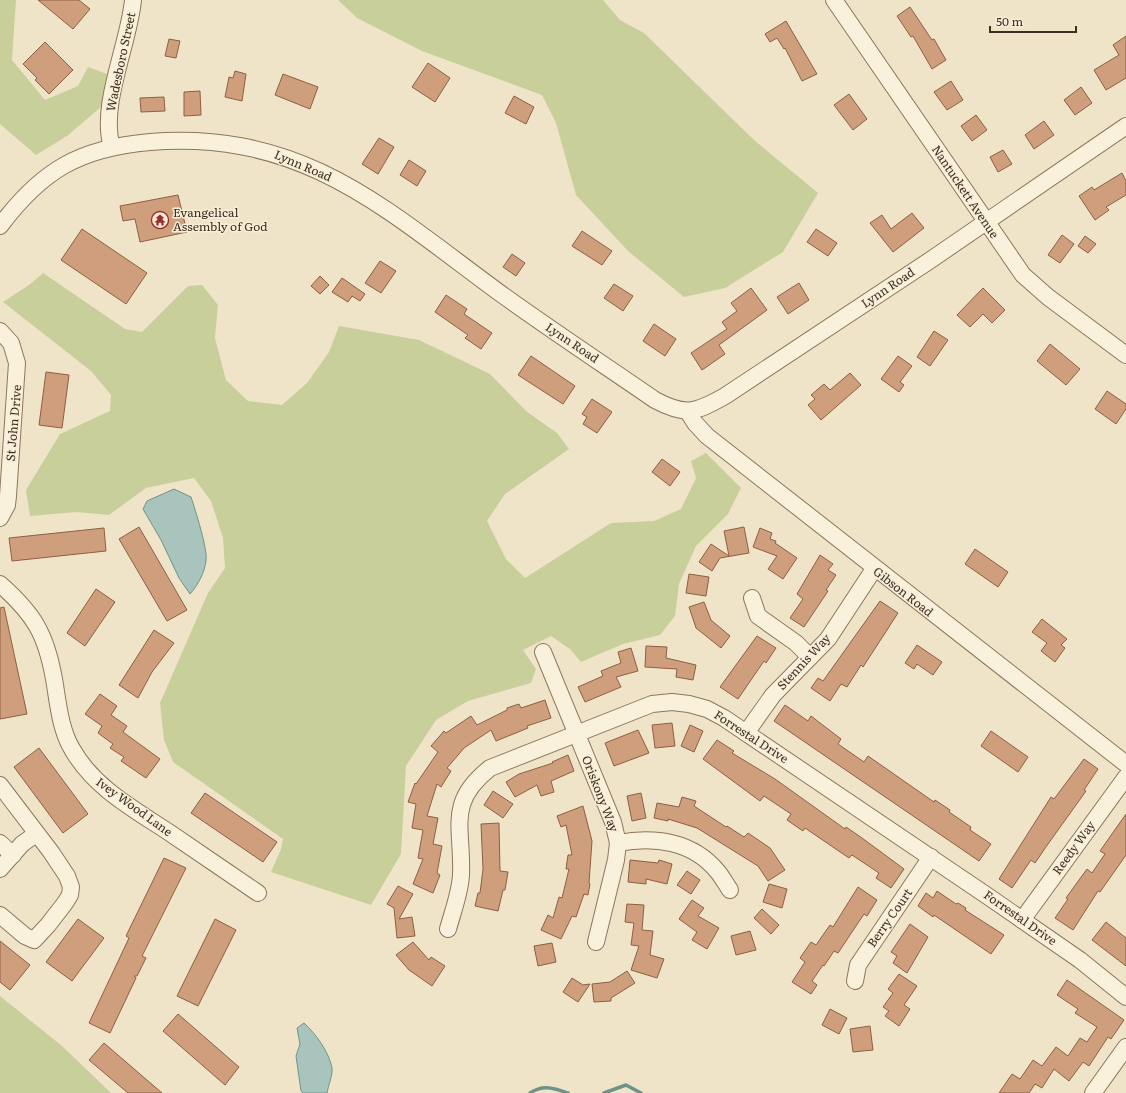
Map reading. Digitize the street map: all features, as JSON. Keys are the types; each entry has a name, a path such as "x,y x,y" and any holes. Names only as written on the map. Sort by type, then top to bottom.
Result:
{"street":[{"name":"Wadesboro Street","path":"112,147 108,134 110,113 130,23 133,0"},
{"name":"Nantuckett Avenue","path":"834,0 1012,261 1035,287 1126,355"},
{"name":"Lynn Road","path":"0,226 23,199 47,176 82,156 112,147 180,141 233,144 276,154 329,176 356,190 400,218 522,309 655,400 673,409 688,412 704,407 725,396 986,222 1126,126"},
{"name":"St John Drive","path":"0,331 11,343 15,353 18,374 7,505 0,518"},
{"name":"Gibson Road","path":"688,412 698,427 707,436 874,569 1126,764"},
{"name":"Stennis Way","path":"746,733 773,695 828,639 874,569"},
{"name":"Ivey Wood Lane","path":"0,584 22,603 42,633 54,678 57,704 71,748 90,776 116,798 258,893"},
{"path":"752,598 758,616 796,643 810,658"},
{"name":"Oriskony Way","path":"543,652 613,822 618,843 616,860 596,942"},
{"name":"Forrestal Drive","path":"448,929 461,876 459,819 466,794 479,777 490,768 643,706 672,702 689,704 707,709 746,733 931,857 1080,960 1126,997"},
{"name":"Reedy Way","path":"1022,920 1126,777"},
{"path":"0,785 67,876 71,887 70,895 48,925 34,940 25,936 0,915"},
{"path":"0,869 22,844 36,834"},
{"path":"618,843 642,840 661,840 688,848 718,871 730,890"},
{"path":"0,843 13,855"},
{"name":"Berry Court","path":"855,981 858,965 931,857"},
{"path":"1093,1093 1126,1047"}],"green space":[{"path":"0,0 16,0 12,60 45,100 78,86 88,67 107,74 102,106 67,136 36,155 0,124"},
{"path":"338,0 603,0 620,20 644,33 754,140 818,193 783,252 725,288 684,297 628,251 576,195 556,123 542,95 422,51 357,18"},
{"path":"43,273 125,329 142,332 188,286 202,285 218,305 215,338 226,380 248,401 282,405 307,383 329,352 339,326 419,340 490,374 526,411 557,433 569,449 505,494 487,521 506,559 525,578 611,523 654,521 681,509 696,478 691,461 706,453 741,488 728,514 696,546 679,584 675,616 660,635 623,644 581,662 570,649 551,636 523,650 536,669 531,683 468,701 436,720 406,766 401,854 371,905 271,872 281,849 283,839 173,762 164,740 160,703 208,593 225,568 223,538 211,501 194,478 146,488 109,515 77,512 30,516 26,490 60,434 110,411 111,395 91,371 3,302 29,285"},
{"path":"0,996 62,1046 111,1093 0,1093"}],"water":[{"path":"174,489 191,497 205,548 206,560 203,574 196,587 190,594 179,578 161,540 143,509 147,501"},
{"path":"304,1023 313,1032 321,1044 328,1056 332,1068 327,1093 303,1093 301,1091 296,1056 300,1044 297,1028"}],"building":[{"path":"38,0 79,0 90,9 73,29"},
{"path":"910,7 932,40 934,39 946,60 932,69 913,36 911,37 897,16"},
{"path":"786,21 817,74 802,81 785,48 784,49 777,38 770,42 765,34"},
{"path":"1126,36 1126,78 1106,90 1094,70 1119,55 1113,45"},
{"path":"169,39 180,41 176,58 165,56"},
{"path":"45,42 73,70 49,94 35,80 37,78 23,64"},
{"path":"428,63 450,78 435,102 412,87"},
{"path":"235,71 246,74 242,101 225,97 229,77 233,78"},
{"path":"283,74 318,87 310,109 275,95"},
{"path":"951,81 963,100 947,110 934,92"},
{"path":"1081,87 1092,103 1075,115 1064,100"},
{"path":"200,91 201,115 184,116 184,92"},
{"path":"849,94 867,119 853,130 834,105"},
{"path":"514,96 534,107 526,124 505,113"},
{"path":"164,97 165,111 141,112 140,98"},
{"path":"976,115 987,130 972,141 961,126"},
{"path":"1044,121 1054,135 1034,149 1025,135"},
{"path":"379,138 394,147 378,174 362,164"},
{"path":"1003,150 1012,164 998,172 990,157"},
{"path":"409,160 426,171 417,186 400,175"},
{"path":"1122,173 1126,181 1126,195 1106,207 1109,210 1095,220 1079,196 1092,187 1094,190"},
{"name":"Evangelical Assembly of God","path":"178,195 187,232 140,242 135,219 123,221 120,206"},
{"path":"912,213 924,228 893,252 870,223 882,215 891,229"},
{"path":"82,229 147,273 126,304 61,260"},
{"path":"816,229 837,243 828,256 807,242"},
{"path":"582,231 612,251 602,265 572,246"},
{"path":"1062,235 1074,244 1060,263 1048,255"},
{"path":"1085,236 1096,244 1088,253 1078,246"},
{"path":"512,254 525,263 516,276 503,267"},
{"path":"380,261 396,271 381,293 365,283"},
{"path":"320,276 329,285 320,294 311,286"},
{"path":"342,278 365,294 360,301 352,296 348,302 332,292"},
{"path":"799,283 809,300 788,314 777,297"},
{"path":"614,284 633,296 623,311 604,298"},
{"path":"751,288 767,310 719,345 725,354 702,370 691,353 727,329 722,322 737,311 731,303"},
{"path":"983,288 1005,310 992,323 983,314 970,327 957,315"},
{"path":"446,295 467,309 464,314 492,333 481,349 465,338 468,335 435,312"},
{"path":"654,324 676,339 665,356 643,341"},
{"path":"934,331 948,340 930,366 917,357"},
{"path":"1050,344 1080,369 1066,385 1037,361"},
{"path":"531,356 575,386 563,404 518,375"},
{"path":"898,356 912,366 900,382 904,385 899,392 881,379"},
{"path":"46,372 69,375 62,428 39,425"},
{"path":"850,373 861,385 821,420 808,405 815,399 811,395 824,384 830,390"},
{"path":"1107,391 1126,404 1126,409 1116,424 1095,409"},
{"path":"592,399 612,412 597,433 583,424 587,417 582,414"},
{"path":"662,459 680,472 670,486 652,472"},
{"path":"139,527 187,610 167,621 119,539"},
{"path":"744,527 749,553 720,558 712,571 699,562 711,544 729,556 724,531"},
{"path":"104,528 106,551 12,561 9,538"},
{"path":"760,528 772,533 770,539 776,541 775,543 797,558 783,579 768,569 777,556 753,547"},
{"path":"975,549 1008,572 998,587 965,564"},
{"path":"820,555 833,564 828,570 836,575 826,590 828,591 804,627 790,618 803,599 797,594"},
{"path":"689,574 709,577 706,596 686,593"},
{"path":"96,589 115,602 85,646 67,633"},
{"path":"880,601 898,613 863,667 861,665 847,687 841,684 830,701 811,688 818,678 823,681"},
{"path":"704,602 711,620 730,636 721,648 696,628 689,607"},
{"path":"4,607 27,714 0,719 0,608"},
{"path":"1042,619 1067,639 1061,645 1065,648 1055,662 1041,651 1047,643 1032,632"},
{"path":"154,630 174,643 152,672 138,698 119,685"},
{"path":"757,636 776,648 766,663 764,661 738,699 720,687"},
{"path":"917,645 942,662 933,675 917,664 914,669 905,663"},
{"path":"646,646 667,647 666,658 696,665 693,680 676,677 677,669 645,667"},
{"path":"631,648 638,671 616,677 621,687 585,702 578,687 603,676 601,671 621,663 618,652"},
{"path":"100,694 117,706 111,715 127,726 123,732 160,759 146,778 121,761 124,757 110,748 113,744 98,733 102,726 85,714"},
{"path":"545,700 551,718 527,726 528,728 496,741 491,730 464,748 447,768 451,771 441,787 437,784 427,816 438,818 433,844 442,846 437,873 440,875 433,893 413,884 423,859 418,858 423,830 412,828 416,804 408,802 415,783 416,784 438,752 431,746 444,731 446,733 471,716 477,725 507,710 507,708 519,704 521,708"},
{"path":"785,705 808,721 811,716 841,739 838,744 864,762 868,756 934,802 935,800 950,810 949,812 971,827 970,830 991,844 979,861 774,721"},
{"path":"672,723 675,746 655,748 652,725"},
{"path":"690,725 703,731 694,752 681,746"},
{"path":"638,730 649,753 614,766 605,743"},
{"path":"991,731 1028,757 1018,772 981,746"},
{"path":"717,740 734,751 732,753 775,779 845,829 846,827 862,838 904,869 891,888 876,878 879,873 852,855 849,858 805,828 803,831 787,820 791,814 764,796 760,801 703,759"},
{"path":"39,748 88,814 63,833 14,767"},
{"path":"568,755 574,771 551,781 554,792 541,796 537,785 515,797 506,782 519,774 553,763 552,762"},
{"path":"1084,759 1098,769 1084,790 1086,791 1035,863 1031,860 1012,888 999,879 1051,797 1054,799"},
{"path":"493,791 513,804 503,818 484,805"},
{"path":"205,793 277,842 263,862 191,813"},
{"path":"641,793 646,818 632,821 627,796"},
{"path":"682,797 696,801 694,806 726,827 727,826 744,837 748,833 770,848 785,870 768,881 758,866 697,828 668,819 668,821 654,818 657,803 679,807"},
{"path":"583,806 592,841 590,884 588,895 584,894 576,917 572,916 561,939 541,930 548,915 553,918 559,897 562,898 569,869 566,869 568,855 572,855 566,825 561,827 557,816"},
{"path":"1126,814 1126,855 1100,892 1098,891 1073,930 1055,918 1068,899 1066,898 1087,869 1092,873 1105,854 1100,851"},
{"path":"499,823 500,871 508,872 505,890 503,890 498,911 475,906 478,893 480,893 483,869 481,824"},
{"path":"164,858 186,868 142,956 146,958 137,976 134,976 136,978 110,1033 89,1023 129,938 126,936"},
{"path":"630,860 658,863 659,860 672,864 667,884 646,879 646,884 628,882"},
{"path":"687,871 700,880 691,894 677,885"},
{"path":"769,884 787,889 782,908 763,902"},
{"path":"398,886 413,894 399,919 412,917 415,936 397,938 394,908 387,904"},
{"path":"858,887 877,900 867,916 864,914 838,953 834,951 824,966 823,965 812,981 817,985 811,994 792,982 805,962 800,958 811,942 816,945 830,925 833,927"},
{"path":"937,891 956,904 958,903 966,908 965,910 1004,935 991,954 934,915 933,917 918,906 926,893 933,898"},
{"path":"692,900 704,908 698,916 719,928 707,949 692,940 697,932 679,919"},
{"path":"627,904 644,905 642,930 653,931 650,955 664,959 657,978 631,970 639,946 631,945 634,923 625,922"},
{"path":"762,909 779,925 771,934 754,918"},
{"path":"78,919 104,938 72,981 46,962"},
{"path":"215,919 236,930 198,1006 177,996"},
{"path":"1106,922 1126,938 1126,966 1092,940"},
{"path":"910,924 928,937 907,973 893,963 897,956 891,952"},
{"path":"750,931 756,950 736,955 731,936"},
{"path":"0,941 30,965 10,990 0,982"},
{"path":"413,942 429,960 431,957 445,966 432,986 409,970 396,955"},
{"path":"552,943 556,962 538,966 534,946"},
{"path":"627,971 635,983 611,998 611,1001 594,1002 592,984 610,982"},
{"path":"899,974 917,986 904,1005 910,1009 899,1026 885,1016 889,1011 883,1007 893,993 888,989"},
{"path":"572,978 583,985 590,984 578,1002 563,992"},
{"path":"1067,980 1124,1020 1111,1039 1108,1037 1089,1066 1083,1062 1069,1081 1054,1069 1042,1088 1035,1084 1029,1093 999,1093 1012,1074 1020,1079 1033,1060 1042,1066 1056,1047 1068,1056 1080,1038 1087,1042 1097,1027 1075,1013 1078,1009 1057,995"},
{"path":"830,1009 847,1018 839,1034 822,1025"},
{"path":"178,1014 239,1067 225,1085 163,1031"},
{"path":"870,1026 873,1050 853,1052 850,1029"},
{"path":"104,1043 162,1093 128,1093 89,1060"}],"waterway":[{"path":"604,1093 626,1085 641,1093"},
{"path":"530,1093 539,1088 553,1088 568,1093"}],"place":[{"name":"Evangelical Assembly of God","path":"160,220"}]}
